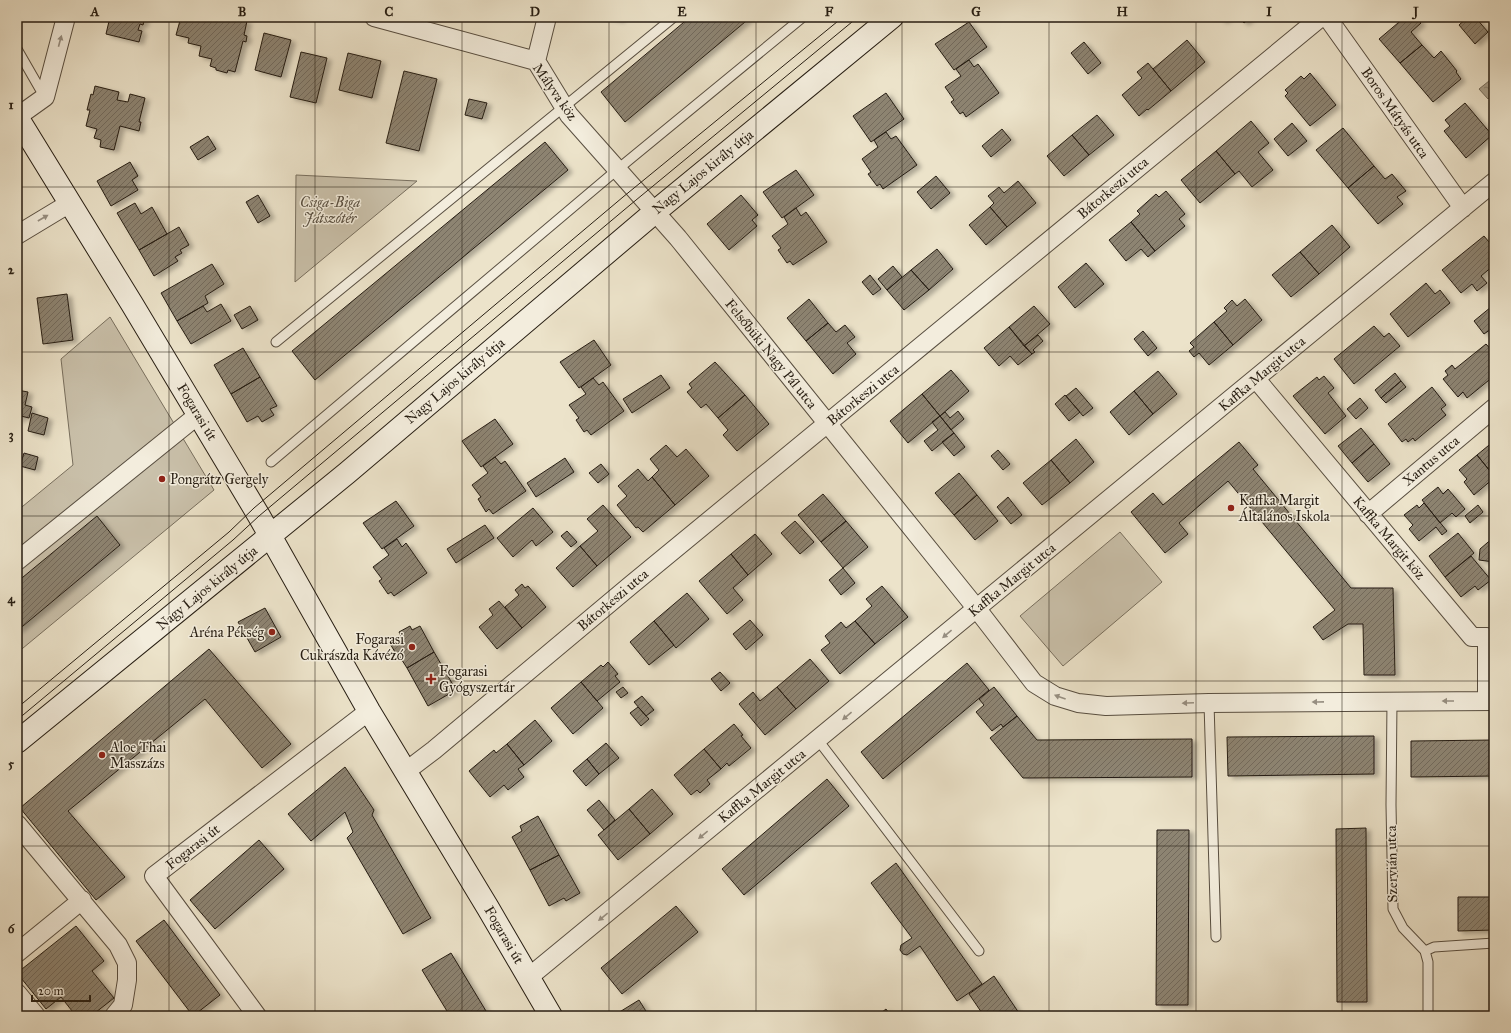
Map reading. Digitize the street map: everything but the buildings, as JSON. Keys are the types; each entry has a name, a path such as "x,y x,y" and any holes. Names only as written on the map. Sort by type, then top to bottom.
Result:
{"main road":[{"name":"Nagy Lajos király útja","path":"17,742 271,536 656,211 892,17"},
{"name":"Fogarasi út","path":"17,117 70,202 271,536 369,711 488,908 551,1016"}],"street":[{"path":"17,117 44,97 66,17"},
{"name":"Mályva köz","path":"374,17 536,61 569,115 656,211"},
{"path":"536,61 547,17"},
{"name":"Bátorkeszi utca","path":"405,772 434,750 1321,17"},
{"name":"Boros Mátyás utca","path":"1327,17 1462,208"},
{"name":"Kaffka Margit utca","path":"528,977 818,740 1494,182"},
{"path":"17,235 70,202"},
{"name":"Felsőbüki Nagy Pál utca","path":"656,211 977,609"},
{"name":"Kaffka Margit köz","path":"1256,379 1472,637 1490,637 1491,701"},
{"name":"Xantus utca","path":"1368,514 1494,408"},
{"path":"17,561 198,415"},
{"path":"977,609 1034,683 1055,696 1078,703 1106,706 1209,703 1491,701"},
{"name":"Fogarasi út","path":"257,1016 154,876 369,711"},
{"path":"17,824 118,945 127,963 127,980 123,1005 114,1016"},
{"path":"17,953 82,900"},
{"path":"17,993 36,1016"}],"lane":[{"path":"276,342 674,17"},
{"path":"271,462 618,169 803,17"},
{"path":"17,49 44,97"},
{"name":"Szervián utca","path":"1392,701 1391,805 1393,909 1403,928 1425,951"},
{"path":"1209,703 1216,937"},
{"path":"818,740 979,951"},
{"path":"1428,1016 1428,962 1425,951 1434,947 1494,943"}],"green space":[{"name":"Csiga-Biga Játszótér","path":"296,175 417,181 295,282"},
{"path":"110,317 214,490 17,653 17,511 73,465 61,359"},
{"path":"1120,532 1162,582 1063,666 1020,616"}],"water":[{"path":"1494,77 1494,94 1488,99 1479,89"}],"tram line":[{"path":"17,708 229,532 254,508 623,197 843,17"},
{"path":"17,720 630,205 858,17"}],"place":[{"name":"Pongrátz Gergely","path":"162,479"},
{"name":"Kaffka Margit Általános Iskola","path":"1231,508"},
{"name":"Aréna Pékség","path":"272,632"},
{"name":"Fogarasi Cukrászda Kávézó","path":"412,647"},
{"name":"Fogarasi Gyógyszertár","path":"431,679"},
{"name":"Aloe Thai Masszázs","path":"102,755"}]}
